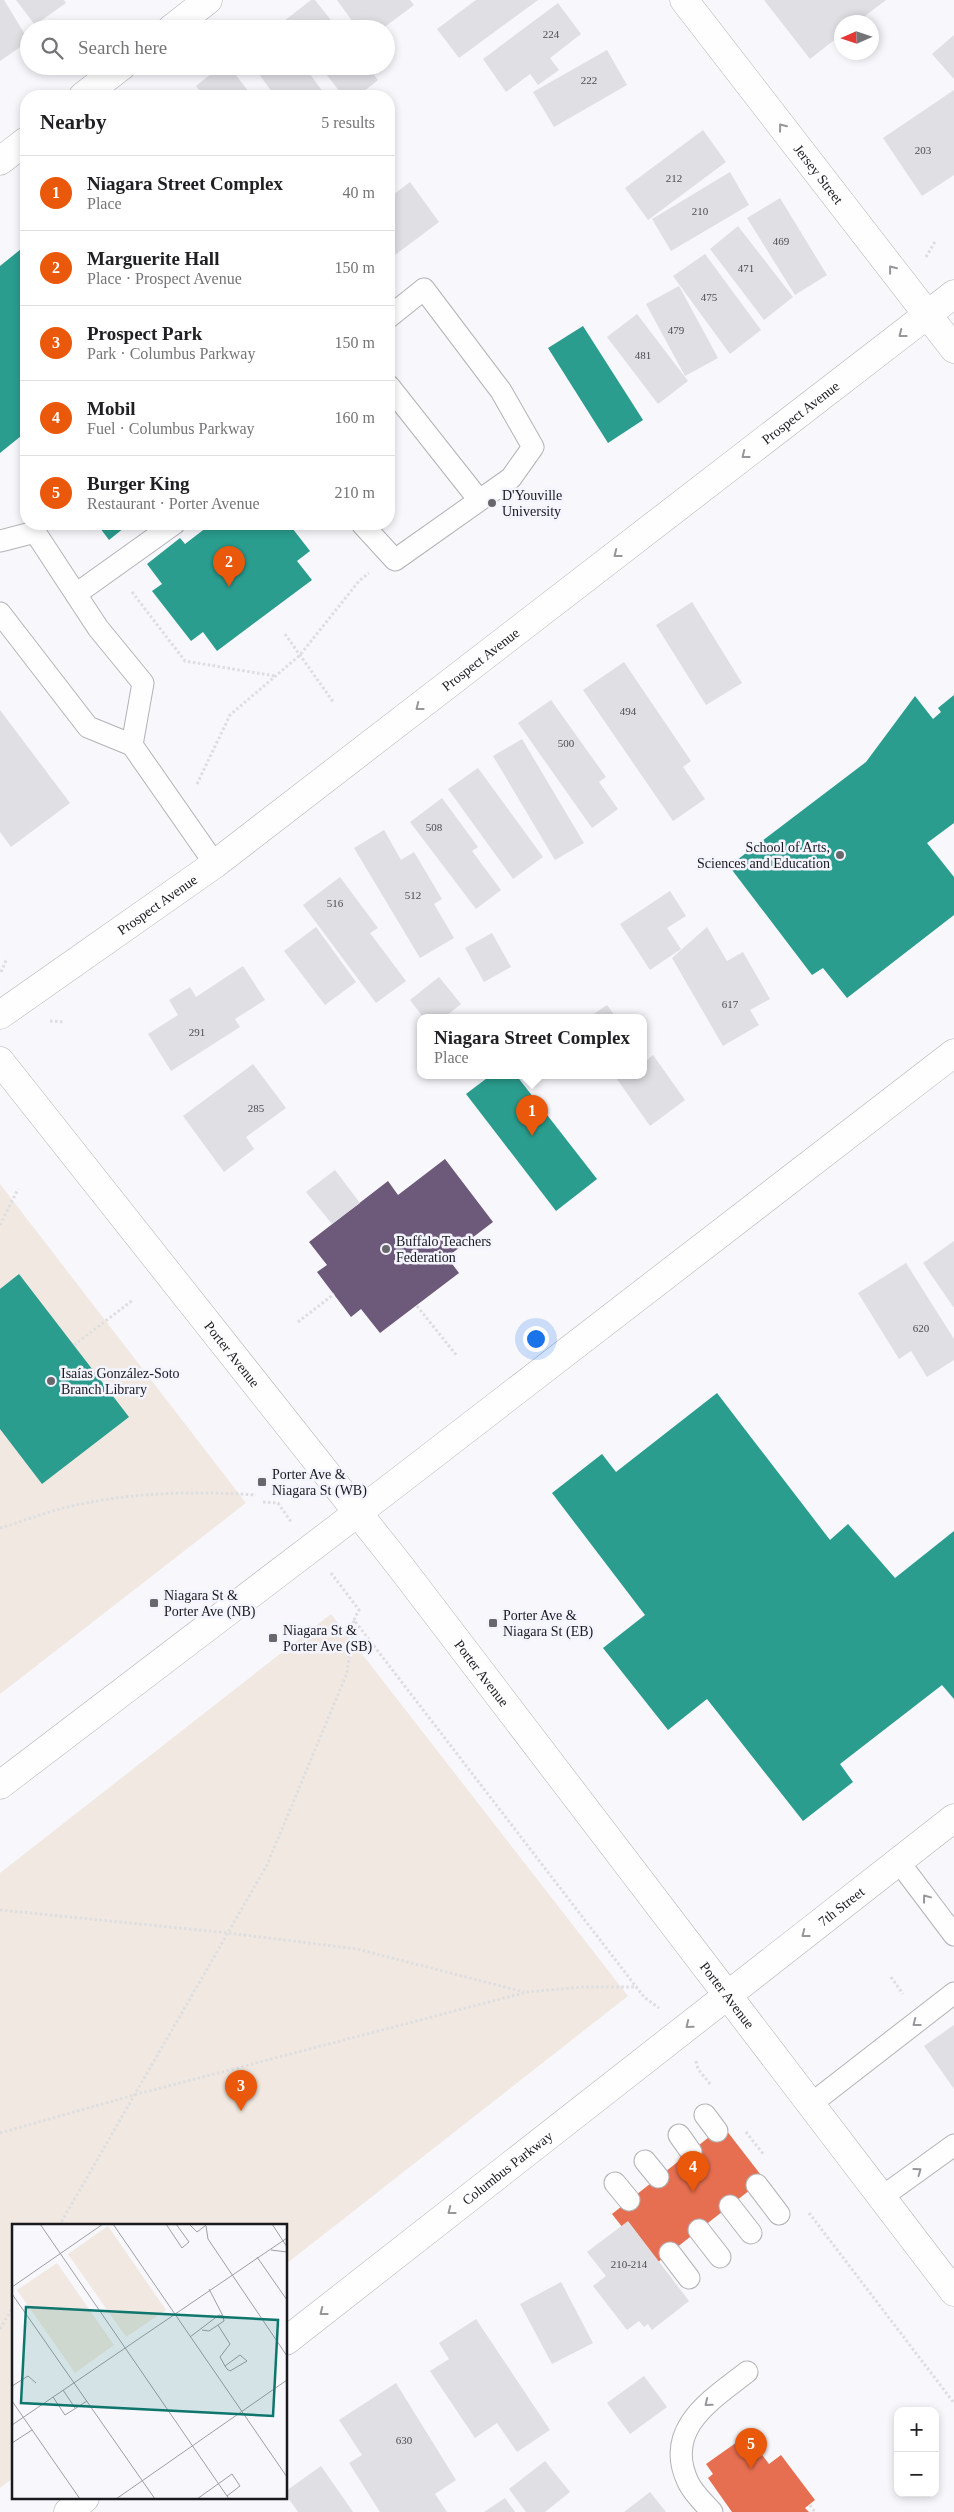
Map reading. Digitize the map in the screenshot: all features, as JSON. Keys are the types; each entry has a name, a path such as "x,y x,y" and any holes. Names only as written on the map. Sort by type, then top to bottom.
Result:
{"street":[{"path":"182,20 208,0"},
{"name":"Jersey Street","path":"684,0 954,349"},
{"path":"91,90 110,75"},
{"path":"0,161 20,146"},
{"name":"Prospect Avenue","path":"0,1015 215,864 954,294"},
{"path":"0,1785 358,1513 954,1053"},
{"name":"Porter Avenue","path":"0,1061 358,1513 954,2292"},
{"name":"7th Street","path":"727,1994 954,1818"},
{"name":"Columbus Parkway","path":"288,2339 727,1994"},
{"path":"68,2512 83,2500"}],"lane":[{"path":"368,530 395,560 511,478 533,447 500,391 424,289 395,312"},
{"path":"395,394 480,500"},
{"path":"76,594 166,530"},
{"path":"0,541 35,532 98,628 143,683 132,745"},
{"path":"0,614 88,727 132,745 215,864"},
{"path":"898,1862 954,1936"},
{"path":"811,2104 954,1993"},
{"path":"882,2197 954,2145"},
{"path":"644,2160 658,2177"},
{"path":"615,2183 629,2200"},
{"path":"758,2185 779,2214"},
{"path":"730,2206 751,2233"},
{"path":"699,2230 720,2257"},
{"path":"670,2253 689,2278"},
{"path":"712,2512 688,2482 681,2457 684,2432 698,2411 746,2372"}],"path":[{"path":"926,257 936,240"},
{"path":"194,790 230,715 300,655 359,581"},
{"path":"128,586 185,661 276,676"},
{"path":"284,634 334,703"},
{"path":"1,972 7,958"},
{"path":"47,1021 64,1022"},
{"path":"0,1224 18,1189"},
{"path":"298,1322 334,1294"},
{"path":"74,1345 133,1300"},
{"path":"417,1306 457,1356"},
{"path":"0,1528 81,1504 152,1494 201,1491 256,1495"},
{"path":"263,1502 278,1503"},
{"path":"60,2224 267,1865 347,1673 354,1620 359,1610"},
{"path":"354,1620 644,1997 660,2009"},
{"path":"0,1910 228,1932 357,1949 526,1992"},
{"path":"890,1977 904,1997"},
{"path":"0,2133 134,2095 526,1992 582,1987 637,1987"},
{"path":"695,2053 698,2069 713,2089"},
{"path":"740,2124 769,2162"},
{"path":"804,2207 954,2403"},
{"path":"0,2329 12,2308"},
{"path":"810,2505 815,2512"}],"shaded area":[{"path":"0,1184 246,1503 0,1694"},
{"path":"331,1614 628,1996 288,2262 288,2224 12,2224 12,2479 0,2488 0,1873"}],"building: Shops":[{"path":"723,2126 764,2179 653,2266 612,2214"},
{"path":"747,2435 769,2464 781,2455 815,2500 805,2508 809,2512 732,2512 708,2478 713,2474 706,2464"}],"building: Offices":[{"name":"Buffalo Teachers Federation","path":"445,1159 493,1222 447,1257 459,1273 380,1333 361,1309 351,1317 317,1272 327,1265 309,1242 388,1181 398,1195"}],"building: Schools":[{"path":"20,250 20,437 0,453 0,266"},
{"path":"583,326 643,420 608,443 548,348"},
{"path":"102,530 122,530 109,540"},
{"path":"203,530 294,530 310,551 297,561 312,580 217,651 203,632 191,641 152,591 162,584 147,564 180,538 185,544"},
{"name":"School of Arts, Sciences and Education","path":"954,695 954,823 927,843 954,877 954,915 847,998 823,968 812,975 729,866 866,762 915,696 933,719 941,712 938,708"},
{"path":"486,1079 519,1079 597,1179 556,1211 466,1094"},
{"name":"Isaías González-Soto Branch Library","path":"19,1274 129,1417 42,1484 0,1429 0,1289"},
{"path":"717,1393 830,1540 848,1524 895,1578 954,1531 954,1699 942,1685 840,1764 853,1782 803,1821 707,1699 668,1730 603,1648 645,1615 552,1493 602,1454 616,1472"}],"building: Other":[{"path":"0,0 4,0 20,26 20,47 0,61"},
{"path":"16,0 64,0 66,3 42,20 31,20"},
{"path":"311,0 315,0 331,20 285,20"},
{"path":"337,0 410,0 414,5 394,20 351,20"},
{"path":"476,0 538,0 459,58 437,29"},
{"path":"764,0 886,0 866,15 834,15 834,40 810,59"},
{"path":"558,3 581,34 550,58 559,70 538,85 530,74 506,92 483,59"},
{"path":"954,35 954,79 932,54"},
{"path":"607,50 627,85 554,127 533,92"},
{"path":"210,75 236,75 247,90 199,90 196,86"},
{"path":"260,75 311,75 322,90 271,90"},
{"path":"327,75 374,75 378,80 366,90 338,90"},
{"path":"954,90 954,175 922,196 883,138"},
{"path":"703,130 726,162 648,220 625,188"},
{"path":"730,172 749,205 671,251 652,219"},
{"path":"410,182 439,222 395,255 395,193"},
{"path":"780,198 827,275 795,295 747,218"},
{"path":"738,226 793,297 764,320 710,249"},
{"path":"705,254 761,330 730,354 673,276"},
{"path":"679,286 718,358 685,376 646,304"},
{"path":"637,314 688,381 658,404 607,337"},
{"path":"692,602 742,683 706,705 656,625"},
{"path":"624,662 691,761 683,767 705,799 673,821 583,690"},
{"path":"551,700 606,777 599,782 618,809 592,828 518,723"},
{"path":"0,710 70,803 11,847 0,832"},
{"path":"522,739 584,843 555,860 493,756"},
{"path":"478,768 543,857 513,879 448,789"},
{"path":"442,798 478,847 472,851 501,890 476,909 410,822"},
{"path":"384,830 401,860 414,852 442,899 434,904 454,938 420,958 354,848"},
{"path":"340,877 378,928 370,933 406,981 376,1003 303,905"},
{"path":"670,891 686,916 667,928 681,949 650,970 620,924"},
{"path":"316,927 356,982 325,1005 284,951"},
{"path":"707,927 727,961 743,952 770,999 750,1010 759,1025 723,1046 672,958"},
{"path":"492,933 511,967 484,982 465,948"},
{"path":"243,966 265,1000 235,1019 240,1027 171,1071 148,1034 178,1015 169,1000 190,987 196,997"},
{"path":"439,977 461,1004 449,1014 421,1014 410,1000"},
{"path":"607,1005 614,1014 594,1014"},
{"path":"653,1055 685,1100 650,1126 617,1079 647,1079 647,1060"},
{"path":"253,1064 286,1108 246,1137 254,1149 224,1172 183,1116"},
{"path":"335,1170 360,1203 332,1224 306,1192"},
{"path":"954,1241 954,1308 923,1263"},
{"path":"906,1263 954,1339 954,1360 927,1377 911,1351 899,1359 858,1293"},
{"path":"954,2025 954,2089 924,2046"},
{"path":"628,2221 689,2301 652,2330 648,2324 644,2327 639,2321 627,2330 593,2286 606,2276 587,2252"},
{"path":"561,2282 593,2343 552,2364 520,2304"},
{"path":"476,2319 550,2430 517,2452 497,2423 475,2438 430,2371 449,2359 439,2343"},
{"path":"644,2376 667,2407 630,2434 607,2403"},
{"path":"396,2383 456,2480 435,2494 447,2512 380,2512 349,2463 362,2455 339,2420"},
{"path":"545,2461 570,2492 545,2512 526,2512 509,2489"},
{"path":"321,2466 353,2512 298,2512 288,2498 288,2490"},
{"path":"650,2492 666,2512 624,2512"},
{"path":"505,2498 515,2512 484,2512"}],"place":[{"name":"D'Youville University","path":"492,503"},
{"name":"Marguerite Hall","path":"229,587"},
{"name":"School of Arts, Sciences and Education","path":"840,855"},
{"name":"Niagara Street Complex","path":"532,1136"},
{"name":"Buffalo Teachers Federation","path":"386,1249"},
{"name":"Isaías González-Soto Branch Library","path":"51,1381"},
{"name":"Porter Ave & Niagara St (WB)","path":"262,1482"},
{"name":"Niagara St & Porter Ave (NB)","path":"154,1603"},
{"name":"Porter Ave & Niagara St (EB)","path":"493,1623"},
{"name":"Niagara St & Porter Ave (SB)","path":"273,1638"},
{"name":"Prospect Park","path":"241,2111"},
{"name":"Mobil","path":"693,2192"},
{"name":"Burger King","path":"751,2469"}]}
